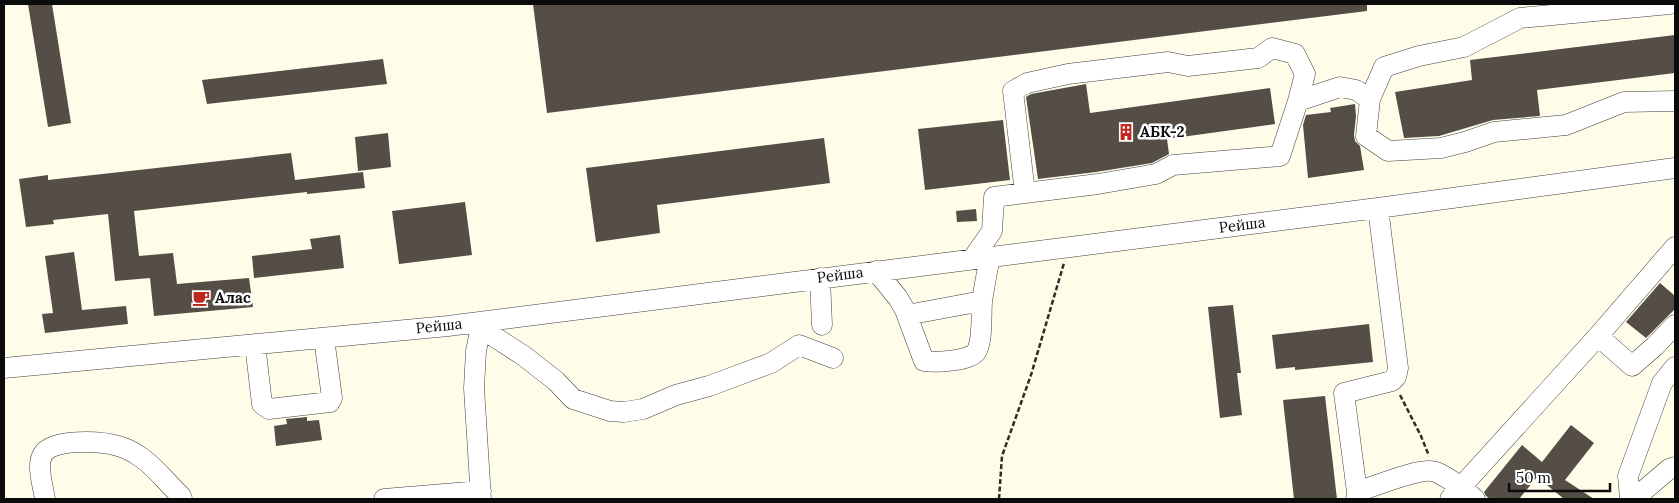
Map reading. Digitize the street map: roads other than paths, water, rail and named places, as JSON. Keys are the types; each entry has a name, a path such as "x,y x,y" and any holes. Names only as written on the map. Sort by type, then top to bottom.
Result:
{"street":[{"path":"1670,4 1520,18 1464,48 1419,56 1384,67 1370,99 1366,136 1388,151 1441,148 1494,132 1566,124 1624,102 1675,101"},
{"path":"876,271 898,298 907,315 924,361 933,363 968,358 975,353 979,344 982,301 981,258 992,231 994,197 1098,184 1156,174 1173,166 1280,156 1305,74 1295,54 1272,48 1258,58 1188,66 1168,62 1068,74 1027,83 1013,91 1025,193"},
{"path":"1298,101 1340,87 1356,90 1370,99"},
{"name":"Рейша","path":"5,368 482,322 1378,208 1675,168"},
{"path":"1378,208 1398,368 1396,376 1392,381 1344,393 1357,496 1418,472 1435,471 1462,495 1675,247"},
{"path":"820,278 822,325"},
{"path":"907,315 982,301"},
{"path":"482,322 493,336 524,356 556,381 573,400 603,409 624,412 643,409 676,395 709,386 771,363 799,345 833,358"},
{"path":"384,499 481,495 474,388 476,351 482,322"},
{"path":"1598,336 1632,366 1655,346 1675,324"},
{"path":"255,344 262,404 269,409 330,402 332,398 324,338"},
{"path":"1630,499 1628,476 1662,383 1675,367"},
{"path":"45,499 40,464 44,453 54,446 100,442 119,446 144,459 182,499"},
{"path":"1634,499 1668,469 1675,467"}],"place":[{"name":"АБК-2","path":"1126,132"},
{"name":"Алас","path":"201,298"}]}
